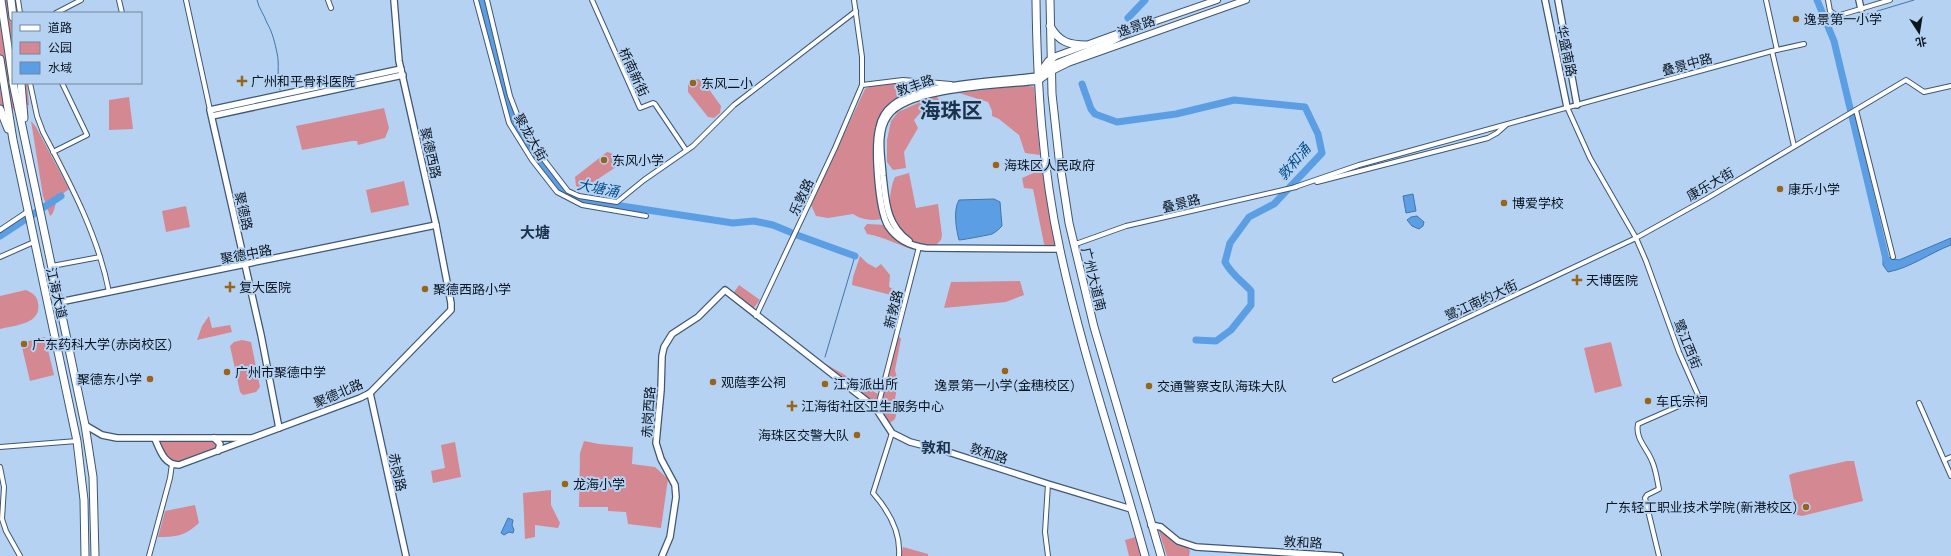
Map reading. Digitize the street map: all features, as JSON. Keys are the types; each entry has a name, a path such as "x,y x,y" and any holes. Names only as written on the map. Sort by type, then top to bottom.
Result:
{"highway":[{"name":"江海大道","path":"1,0 12,76"},
{"path":"12,0 15,12"},
{"name":"广州大道南","path":"1036,0 1040,119 1048,184 1060,249 1076,315 1145,556"},
{"name":"广州大道南","path":"1050,0 1048,67 1064,197 1094,327 1161,556"},
{"path":"1050,26 1054,33 1064,42 1088,48"},
{"path":"1052,94 1047,85 1039,78 1048,67 1088,48 1113,40 1136,28"},
{"path":"1,38 9,57"},
{"name":"江海大道","path":"0,59 13,140 77,441 84,500 85,556"},
{"path":"1038,59 1048,67"},
{"name":"江海大道","path":"13,84 85,425 93,476 95,556"},
{"path":"21,84 27,150"},
{"path":"0,109 13,140"},
{"path":"1040,119 1045,113 1050,114 1054,118"}],"main road":[{"name":"逸景路","path":"1088,48 1097,42 1217,0"},
{"name":"逸景路","path":"1048,67 1082,58 1246,0"}],"street":[{"path":"15,12 18,0"},
{"path":"58,12 81,0"},
{"path":"119,0 122,12"},
{"name":"聚德路","path":"186,0 261,335 279,428"},
{"path":"328,0 331,8"},
{"name":"聚德西路","path":"394,0 397,18 397,47 436,225 451,303 451,310"},
{"name":"聚龙大街","path":"476,0 509,123 532,160 557,192 582,205 646,216"},
{"path":"487,0 510,96 525,135 568,191 579,196 617,202 693,146 734,105 856,11"},
{"name":"桥南新街","path":"592,0 640,108 653,103 655,104 686,150"},
{"path":"854,0 862,57 862,86 903,80 961,85"},
{"name":"华盛南路","path":"1545,0 1568,107"},
{"path":"1558,0 1576,105"},
{"path":"1766,0 1777,50"},
{"path":"1828,0 1830,11 1837,16 1890,0"},
{"path":"1859,0 1861,9"},
{"name":"叠景中路","path":"1576,105 1772,51 1804,44"},
{"path":"1772,51 1794,146"},
{"path":"211,113 402,72"},
{"path":"211,113 376,80 402,72"},
{"name":"敦丰路","path":"1039,78 961,85 929,90 900,100 884,115 878,129 877,149 883,214 894,233 907,244 919,247 1060,249"},
{"name":"敦丰路","path":"919,247 899,232 887,213 881,145 883,129 887,116 901,104 924,96 1039,78"},
{"name":"康乐大街","path":"1636,238 1706,199 1906,80 1924,92 1951,86"},
{"path":"30,84 37,116 43,132 83,211 100,256 109,292"},
{"path":"53,152 87,135 62,84"},
{"name":"乐敦路","path":"756,316 862,86"},
{"name":"叠景路","path":"1294,187 1353,167 1576,105"},
{"name":"鹭江西街","path":"1568,107 1590,158 1636,238 1646,261 1679,352 1698,395 1696,398 1638,424 1636,431 1639,440 1652,461 1659,489 1647,495 1645,498 1660,556"},
{"path":"1856,110 1893,257"},
{"name":"叠景路","path":"1074,245 1126,226 1271,193 1488,138 1498,133 1506,124"},
{"path":"0,230 28,212"},
{"name":"聚德中路","path":"60,302 436,225"},
{"name":"鹭江南约大街","path":"1335,380 1636,238"},
{"path":"0,257 34,242"},
{"name":"新敦路","path":"877,410 919,247"},
{"path":"52,266 100,256"},
{"name":"赤岗西路","path":"662,556 670,537 676,497 675,485 661,459 656,443 662,356 664,348 672,334 698,317 725,290 756,316"},
{"name":"聚德北路","path":"172,464 179,465 370,393 451,310"},
{"path":"756,316 877,410 892,433 873,493 889,514 897,536 899,556"},
{"name":"赤岗路","path":"370,393 406,556"},
{"path":"1919,403 1951,476"},
{"name":"聚德北路","path":"85,425 108,437 252,438"},
{"name":"敦和路","path":"892,433 910,442 945,451 1131,509"},
{"path":"148,556 170,478 172,464 165,458 155,438"},
{"path":"214,438 220,444 218,451"},
{"path":"0,447 77,441"},
{"path":"1944,460 1951,457"},
{"path":"0,467 4,487 2,519 6,531 20,556"},
{"path":"1048,484 1045,532 1048,556"},
{"name":"敦和路","path":"1151,525 1161,527 1178,541 1196,547 1340,556"}],"green space":[{"path":"0,0 18,0 19,12 12,12 12,84 27,84 29,105 0,113"},
{"path":"698,79 703,81 721,106 720,113 714,118 708,117 688,92 688,85 694,80"},
{"path":"903,82 951,86 889,105 881,114 874,142 874,159 877,192 882,219 867,220 853,214 828,218 816,216 811,205 865,89 870,86"},
{"path":"1025,85 1034,87 1040,155 1025,153 1019,135 999,119 992,116 992,111 988,102 959,93"},
{"path":"936,95 940,102 921,112 914,120 918,128 904,152 906,168 893,170 887,162 887,140 891,121 898,112"},
{"path":"129,97 133,129 109,130 109,100"},
{"path":"384,108 389,128 385,138 358,145 357,141 352,141 302,150 296,126"},
{"path":"31,121 36,127 69,189 59,198 53,213 50,216 43,196"},
{"path":"607,152 616,157 616,167 583,189 576,186 575,177"},
{"path":"1038,171 1044,171 1057,247 1046,246 1044,244 1033,189 1024,188 1022,178"},
{"path":"909,173 916,208 938,204 942,235 941,240 936,245 920,244 912,241 899,228 894,220 890,203 892,186 895,177"},
{"path":"404,181 409,205 371,213 366,190"},
{"path":"186,206 190,227 166,232 162,211"},
{"path":"867,224 887,225 914,248 914,250 867,234 864,228"},
{"path":"860,256 867,263 876,268 881,264 890,275 889,287 901,293 899,297 852,285"},
{"path":"1020,281 1024,295 1006,302 944,308 951,282"},
{"path":"739,285 760,300 753,309 732,295"},
{"path":"26,290 37,298 38,310 36,315 32,319 20,325 0,329 0,296"},
{"path":"209,316 212,328 230,325 232,332 197,340 202,326"},
{"path":"898,335 901,339 895,370 898,382 895,399 898,407 895,419 890,423 879,409"},
{"path":"45,337 54,375 30,381 21,343"},
{"path":"242,340 251,342 260,387 256,392 243,395 240,392 230,346 234,342"},
{"path":"1611,342 1622,386 1595,393 1584,348"},
{"path":"824,363 878,394 876,404 874,405 830,370"},
{"path":"214,439 218,448 177,464 166,458 161,444 161,440"},
{"path":"584,441 633,447 632,464 655,467 668,479 661,528 628,524 626,512 608,511 608,507 579,507 580,453"},
{"path":"455,442 461,477 433,483 431,471 445,468 441,445"},
{"path":"1847,461 1854,461 1863,501 1802,516 1797,515 1789,475"},
{"path":"551,490 551,505 560,523 558,528 535,525 535,537 525,539 523,493"},
{"path":"195,505 199,523 189,531 180,535 158,537 165,511"},
{"path":"1159,531 1164,531 1187,546 1190,551 1189,556 1167,556"},
{"path":"1139,536 1143,556 1129,556 1125,540"},
{"path":"903,547 928,554 928,556 901,556"}],"water":[{"path":"1413,194 1416,211 1406,213 1403,196"},
{"path":"994,199 1000,202 1002,226 992,234 959,240 956,225 956,209 959,200"},
{"path":"1417,216 1424,222 1423,226 1419,229 1412,226 1407,220 1411,217"},
{"path":"1951,238 1951,245 1912,264 1888,272 1883,265 1883,252 1890,258 1899,260"},
{"path":"508,518 513,520 512,525 514,530 513,533 509,532 504,535 501,533"}],"waterway":[{"path":"257,0 273,37 278,58 278,80 280,90"},
{"name":"大塘涌","path":"481,0 513,121 523,138 567,195 582,200 733,223 754,221 773,225 790,232"},
{"name":"敦和涌","path":"1128,18 1145,0"},
{"path":"1817,0 1834,41 1886,259 1888,261"},
{"path":"1828,26 1914,0"},
{"name":"敦和涌","path":"1082,84 1091,109 1095,114 1117,122 1176,114 1234,100 1305,107 1318,134 1322,153 1274,204 1249,217 1230,243 1225,262 1233,274 1251,291 1251,305 1231,330 1216,341 1196,340"},
{"path":"0,236 61,196"},
{"name":"大塘涌","path":"797,235 855,256"},
{"path":"825,357 855,256"}],"place":[{"name":"逸景第一小学","path":"1796,19"},
{"name":"广州和平骨科医院","path":"242,81"},
{"name":"东风二小","path":"693,83"},
{"name":"东风小学","path":"604,160"},
{"name":"海珠区人民政府","path":"996,165"},
{"name":"康乐小学","path":"1780,189"},
{"name":"博爱学校","path":"1504,203"},
{"name":"天博医院","path":"1577,280"},
{"name":"复大医院","path":"230,287"},
{"name":"聚德西路小学","path":"425,289"},
{"name":"广东药科大学(赤岗校区)","path":"24,344"},
{"name":"逸景第一小学(金穗校区)","path":"1005,371"},
{"name":"广州市聚德中学","path":"227,372"},
{"name":"聚德东小学","path":"150,379"},
{"name":"观蔭李公祠","path":"713,382"},
{"name":"江海派出所","path":"825,384"},
{"name":"交通警察支队海珠大队","path":"1149,386"},
{"name":"车氏宗祠","path":"1648,401"},
{"name":"江海街社区卫生服务中心","path":"792,406"},
{"name":"海珠区交警大队","path":"857,435"},
{"name":"龙海小学","path":"565,484"},
{"name":"广东轻工职业技术学院(新港校区)","path":"1806,507"}],"district":[{"name":"海珠区","path":"951,111"},
{"name":"大塘","path":"535,233"},
{"name":"敦和","path":"936,448"}]}
